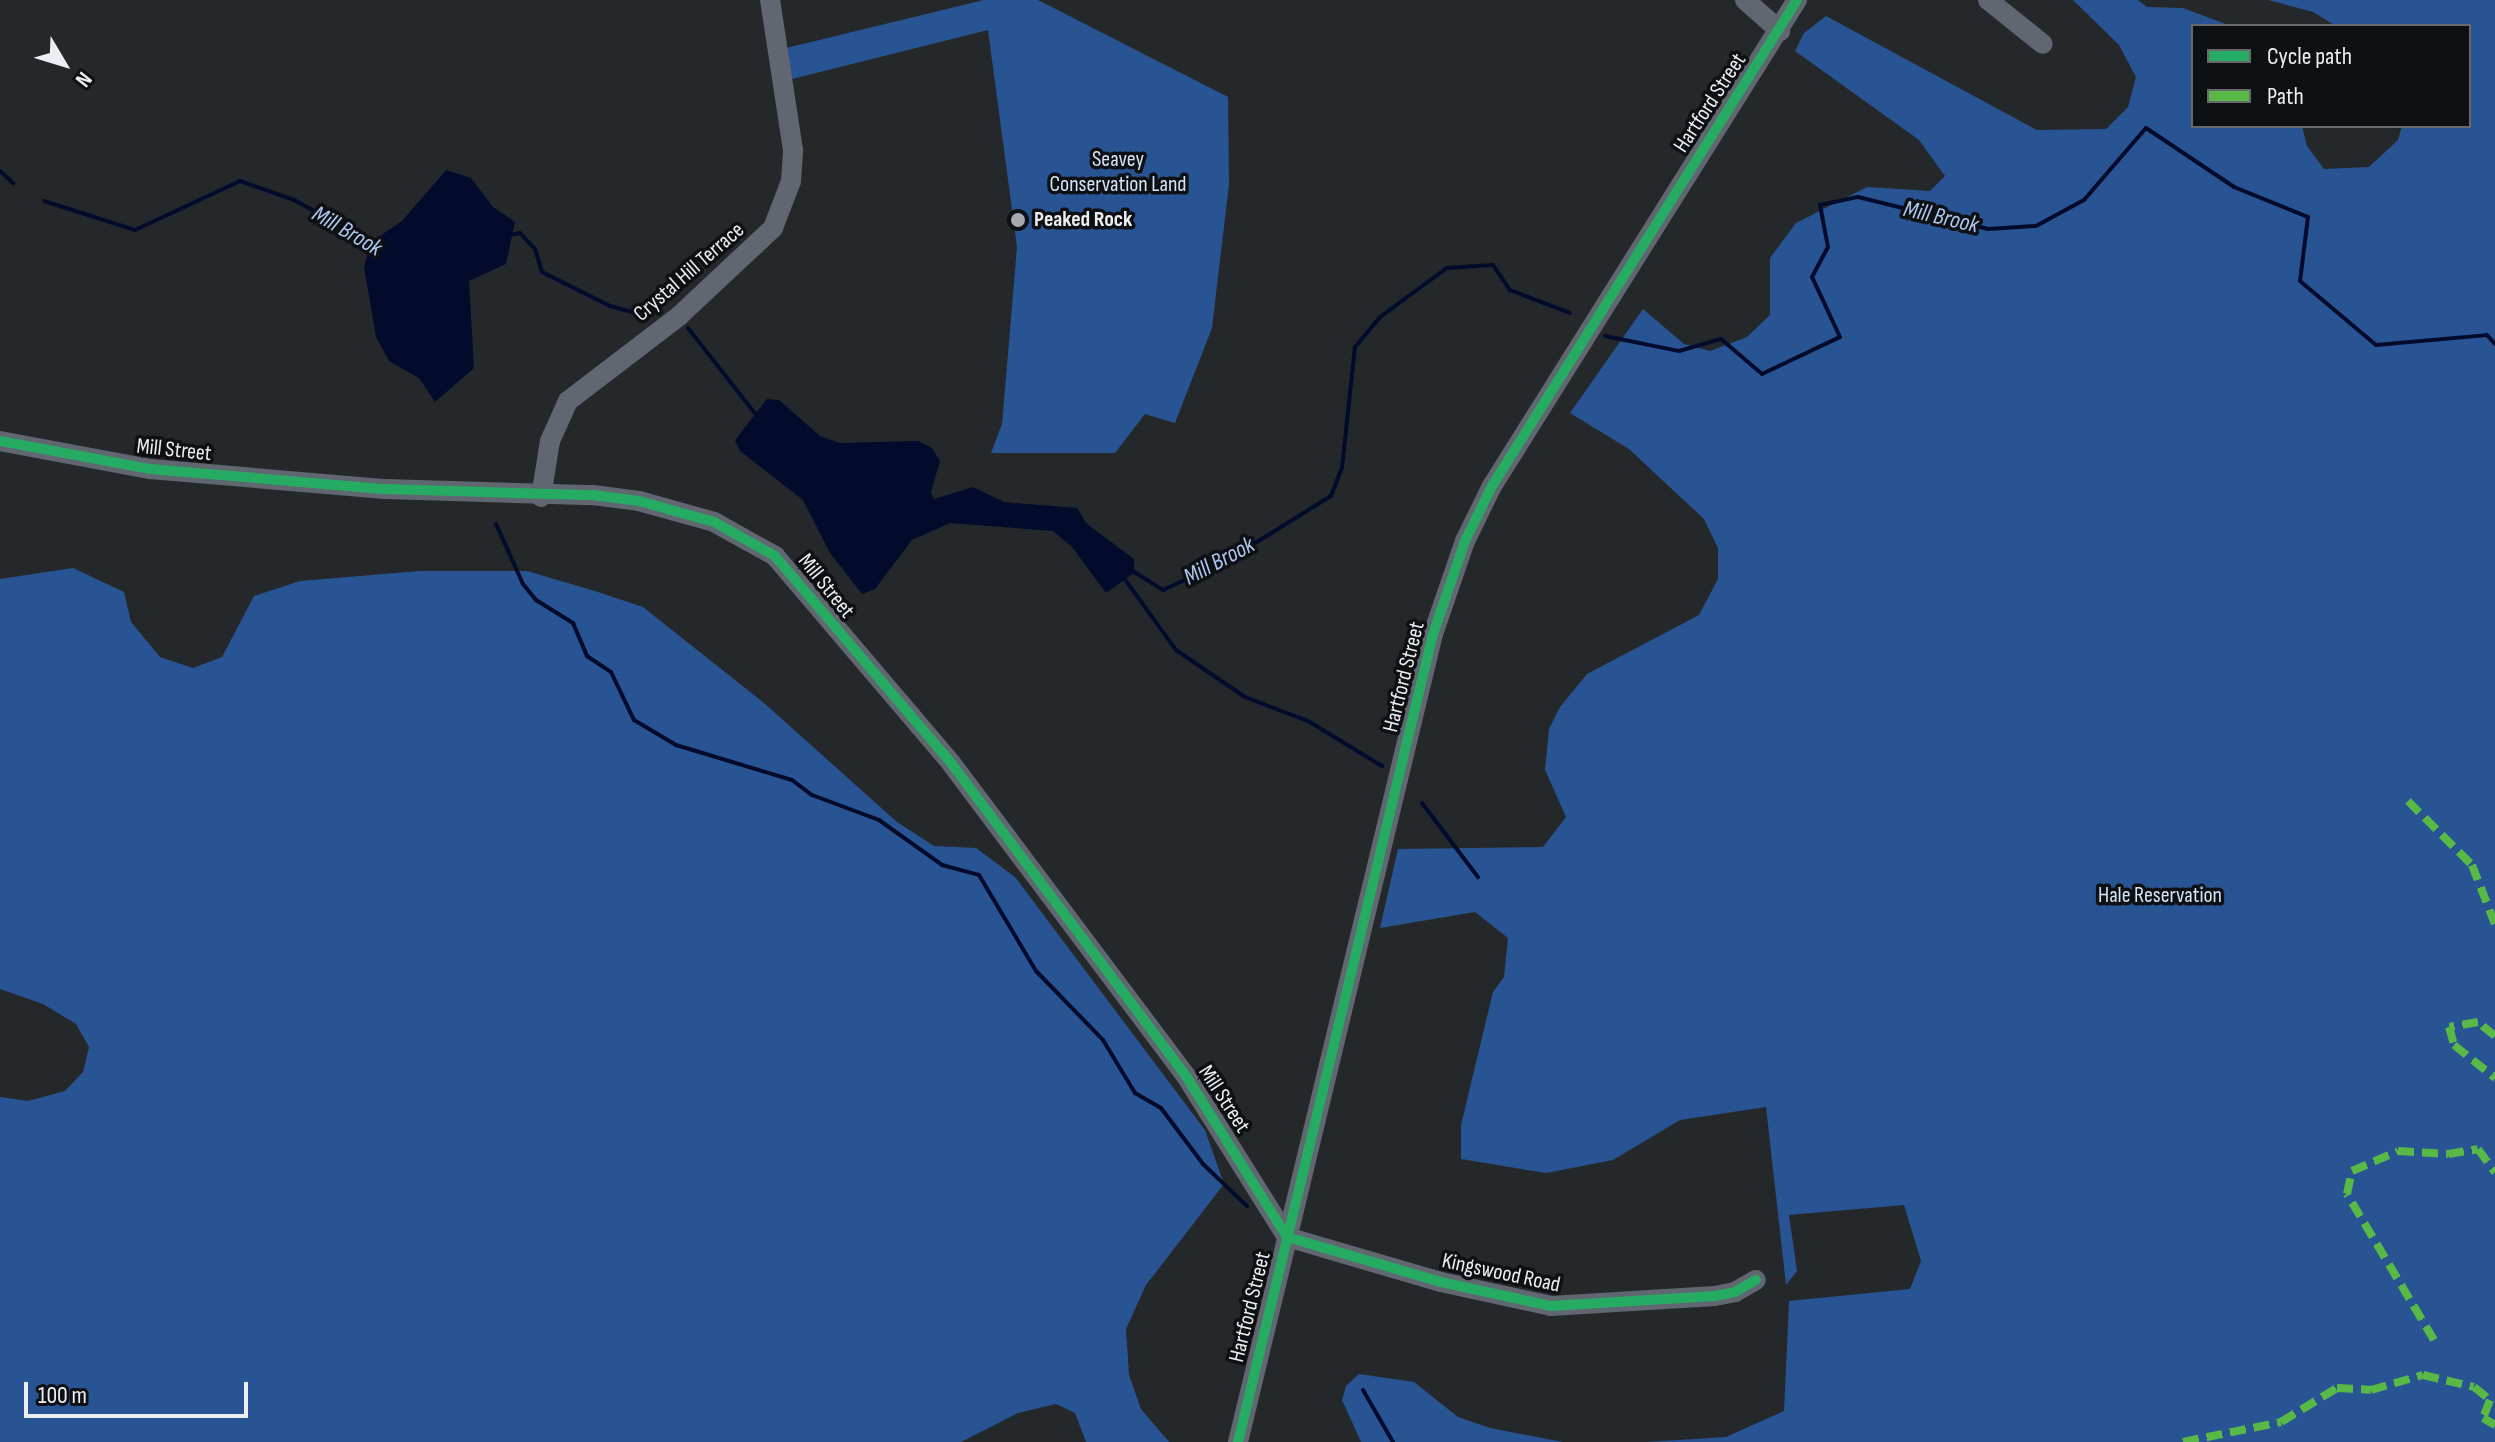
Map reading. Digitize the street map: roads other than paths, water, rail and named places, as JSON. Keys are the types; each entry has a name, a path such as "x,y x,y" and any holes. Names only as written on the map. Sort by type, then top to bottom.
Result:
{"street":[{"name":"Crystal Hill Terrace","path":"541,497 550,441 568,401 679,316 773,228 791,181 793,150 770,0"},
{"path":"1745,0 1780,31"},
{"name":"Hartford Street","path":"1238,1442 1433,634 1465,541 1524,434 1797,0"},
{"path":"1988,0 2043,44"},
{"name":"Mill Street","path":"0,441 150,469 541,497 639,501 714,522 775,556 951,763 1186,1076 1287,1237"},
{"name":"Kingswood Road","path":"1287,1237 1441,1282 1551,1306 1727,1295 1756,1280"}],"waterway":[{"name":"Mill Brook","path":"1605,336 1679,351 1721,339 1762,374 1840,337 1812,277 1828,247 1820,205 1858,197 1988,229 2036,226 2084,200 2146,128 2234,187 2308,217 2300,281 2376,345 2487,335 2495,344"},
{"name":"Mill Brook","path":"0,171 13,183"},
{"name":"Mill Brook","path":"44,201 135,230 240,181 294,200 373,243"},
{"name":"Mill Brook","path":"509,235 520,233 535,249 542,272 610,306 633,312"},
{"name":"Mill Brook","path":"1131,570 1163,590 1228,560 1331,496 1342,468 1355,347 1380,317 1447,268 1493,265 1510,290 1570,313"},
{"name":"Mill Brook","path":"688,328 757,416"},
{"path":"496,524 523,584 536,600 573,623 587,656 611,672 634,720 676,745 792,780 812,795 879,820 942,865 979,875 1036,971 1103,1040 1135,1093 1161,1108 1203,1164 1247,1206"},
{"path":"1124,578 1176,650 1245,697 1308,721 1382,766"},
{"path":"1422,803 1478,877"},
{"path":"1363,1390 1393,1442"}],"place":[{"name":"Peaked Rock","path":"1018,220"}],"park label":[{"name":"Seavey Conservation Land","path":"1118,172"},
{"name":"Hale Reservation","path":"2160,896"}]}
